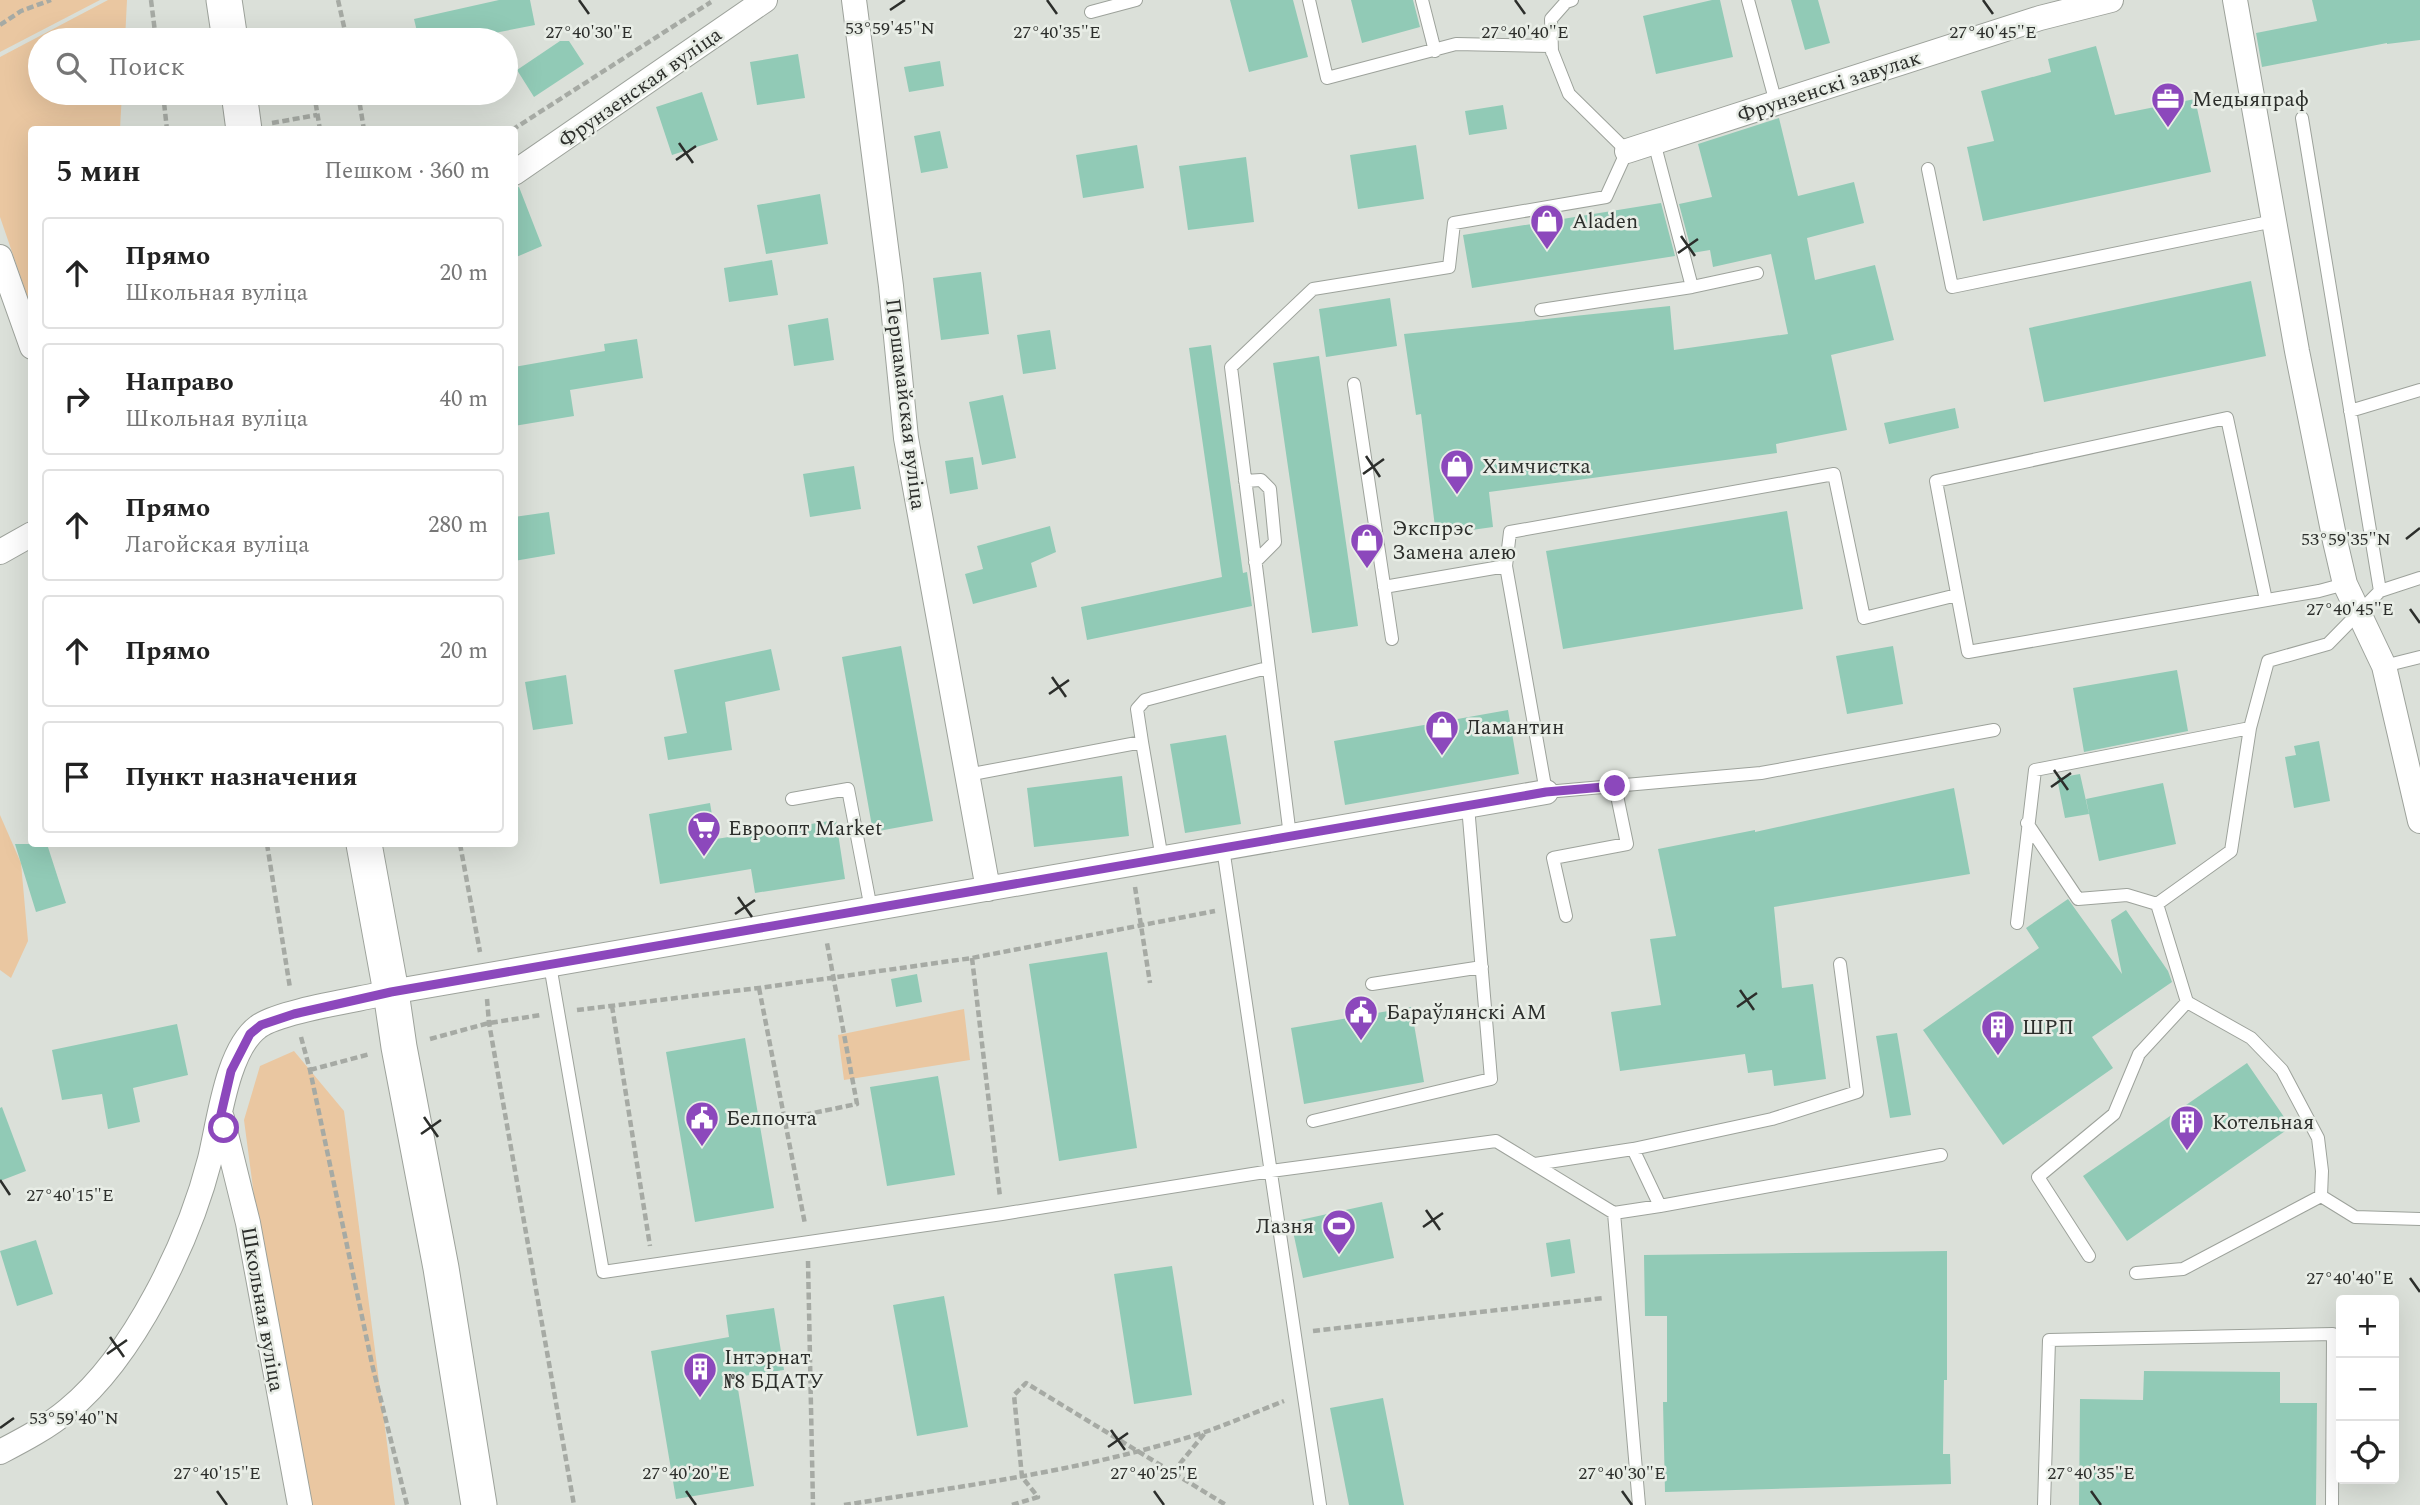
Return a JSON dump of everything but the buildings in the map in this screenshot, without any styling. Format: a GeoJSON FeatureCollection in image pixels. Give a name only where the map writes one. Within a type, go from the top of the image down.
{"type":"FeatureCollection","features":[{"type":"Feature","properties":{"kind":"main road"},"geometry":{"type":"LineString","coordinates":[[224,0],[228,28]]}},
{"type":"Feature","properties":{"kind":"main road"},"geometry":{"type":"LineString","coordinates":[[241,105],[244,126]]}},
{"type":"Feature","properties":{"kind":"main road"},"geometry":{"type":"LineString","coordinates":[[366,847],[398,1047],[441,1268],[479,1505]]}},
{"type":"Feature","properties":{"kind":"street","name":"Фрунзенская вуліца"},"geometry":{"type":"LineString","coordinates":[[518,170],[765,0]]}},
{"type":"Feature","properties":{"kind":"street","name":"Першамайская вуліца"},"geometry":{"type":"LineString","coordinates":[[854,0],[891,286],[906,438],[988,889]]}},
{"type":"Feature","properties":{"kind":"street","name":"Фрунзенскі завулак"},"geometry":{"type":"LineString","coordinates":[[1627,150],[2040,18],[2111,0]]}},
{"type":"Feature","properties":{"kind":"street"},"geometry":{"type":"LineString","coordinates":[[2235,0],[2297,351],[2346,584],[2384,666],[2408,745],[2420,821]]}},
{"type":"Feature","properties":{"kind":"street"},"geometry":{"type":"LineString","coordinates":[[0,257],[28,337]]}},
{"type":"Feature","properties":{"kind":"street"},"geometry":{"type":"LineString","coordinates":[[0,552],[28,536]]}},
{"type":"Feature","properties":{"kind":"street","name":"Школьная вуліца"},"geometry":{"type":"LineString","coordinates":[[0,1452],[68,1410],[106,1372],[141,1322],[188,1228],[209,1163],[231,1071],[250,1034],[261,1025],[294,1014],[391,992],[1546,792]]}},
{"type":"Feature","properties":{"kind":"street","name":"Школьная вуліца"},"geometry":{"type":"LineString","coordinates":[[221,1114],[248,1223],[300,1505]]}},
{"type":"Feature","properties":{"kind":"lane"},"geometry":{"type":"LineString","coordinates":[[1091,12],[1136,0]]}},
{"type":"Feature","properties":{"kind":"lane"},"geometry":{"type":"LineString","coordinates":[[1290,836],[1231,367],[1313,289],[1449,267],[1454,223],[1606,197],[1627,150],[1569,94],[1550,46],[1456,44],[1327,78],[1309,0]]}},
{"type":"Feature","properties":{"kind":"lane"},"geometry":{"type":"LineString","coordinates":[[1422,0],[1435,51]]}},
{"type":"Feature","properties":{"kind":"lane"},"geometry":{"type":"LineString","coordinates":[[1552,52],[1551,19],[1566,2],[1572,0]]}},
{"type":"Feature","properties":{"kind":"lane"},"geometry":{"type":"LineString","coordinates":[[1748,0],[1776,103]]}},
{"type":"Feature","properties":{"kind":"lane"},"geometry":{"type":"LineString","coordinates":[[2302,118],[2380,591]]}},
{"type":"Feature","properties":{"kind":"lane"},"geometry":{"type":"LineString","coordinates":[[1654,142],[1692,287]]}},
{"type":"Feature","properties":{"kind":"lane"},"geometry":{"type":"LineString","coordinates":[[1928,169],[1952,287],[2274,221]]}},
{"type":"Feature","properties":{"kind":"lane"},"geometry":{"type":"LineString","coordinates":[[1541,310],[1692,287],[1757,274]]}},
{"type":"Feature","properties":{"kind":"lane"},"geometry":{"type":"LineString","coordinates":[[1354,384],[1392,639]]}},
{"type":"Feature","properties":{"kind":"lane"},"geometry":{"type":"LineString","coordinates":[[2350,411],[2420,390]]}},
{"type":"Feature","properties":{"kind":"lane"},"geometry":{"type":"LineString","coordinates":[[2266,600],[2227,418],[1936,481],[1968,652],[2266,600],[2346,584]]}},
{"type":"Feature","properties":{"kind":"lane"},"geometry":{"type":"LineString","coordinates":[[1957,595],[1864,618],[1834,474],[1510,531],[1507,566],[1546,792],[1761,773],[1994,730]]}},
{"type":"Feature","properties":{"kind":"lane"},"geometry":{"type":"LineString","coordinates":[[1245,481],[1261,480],[1270,489],[1275,542],[1255,562]]}},
{"type":"Feature","properties":{"kind":"lane"},"geometry":{"type":"LineString","coordinates":[[1384,587],[1507,566]]}},
{"type":"Feature","properties":{"kind":"lane"},"geometry":{"type":"LineString","coordinates":[[2157,904],[2231,851],[2250,728],[2267,661],[2328,644],[2380,591],[2420,578]]}},
{"type":"Feature","properties":{"kind":"lane"},"geometry":{"type":"LineString","coordinates":[[2384,666],[2420,657]]}},
{"type":"Feature","properties":{"kind":"lane"},"geometry":{"type":"LineString","coordinates":[[1162,859],[1137,709],[1145,700],[1268,668]]}},
{"type":"Feature","properties":{"kind":"lane"},"geometry":{"type":"LineString","coordinates":[[2017,923],[2035,770],[2250,728]]}},
{"type":"Feature","properties":{"kind":"lane"},"geometry":{"type":"LineString","coordinates":[[967,775],[1142,742]]}},
{"type":"Feature","properties":{"kind":"lane"},"geometry":{"type":"LineString","coordinates":[[1566,916],[1553,858],[1627,844],[1615,786]]}},
{"type":"Feature","properties":{"kind":"lane"},"geometry":{"type":"LineString","coordinates":[[792,799],[848,789],[871,909]]}},
{"type":"Feature","properties":{"kind":"lane"},"geometry":{"type":"LineString","coordinates":[[1313,1121],[1492,1079],[1468,806]]}},
{"type":"Feature","properties":{"kind":"lane"},"geometry":{"type":"LineString","coordinates":[[2027,823],[2078,899],[2127,895],[2157,904]]}},
{"type":"Feature","properties":{"kind":"lane"},"geometry":{"type":"LineString","coordinates":[[1223,848],[1320,1505]]}},
{"type":"Feature","properties":{"kind":"lane"},"geometry":{"type":"LineString","coordinates":[[2157,904],[2187,1002],[2250,1038],[2282,1070],[2318,1138],[2322,1171],[2321,1196]]}},
{"type":"Feature","properties":{"kind":"lane"},"geometry":{"type":"LineString","coordinates":[[1535,1164],[1633,1149],[1772,1119],[1857,1092],[1840,964]]}},
{"type":"Feature","properties":{"kind":"lane"},"geometry":{"type":"LineString","coordinates":[[550,965],[603,1272],[1002,1214],[1271,1171],[1496,1140],[1614,1213],[1941,1155]]}},
{"type":"Feature","properties":{"kind":"lane"},"geometry":{"type":"LineString","coordinates":[[1372,985],[1482,967]]}},
{"type":"Feature","properties":{"kind":"lane"},"geometry":{"type":"LineString","coordinates":[[2089,1256],[2038,1177],[2115,1114],[2139,1054],[2187,1002]]}},
{"type":"Feature","properties":{"kind":"lane"},"geometry":{"type":"LineString","coordinates":[[1633,1149],[1660,1206]]}},
{"type":"Feature","properties":{"kind":"lane"},"geometry":{"type":"LineString","coordinates":[[2321,1196],[2355,1217],[2420,1219]]}},
{"type":"Feature","properties":{"kind":"lane"},"geometry":{"type":"LineString","coordinates":[[2136,1273],[2183,1269],[2321,1196]]}},
{"type":"Feature","properties":{"kind":"lane"},"geometry":{"type":"LineString","coordinates":[[1614,1213],[1639,1505]]}},
{"type":"Feature","properties":{"kind":"lane"},"geometry":{"type":"LineString","coordinates":[[2044,1505],[2049,1340],[2333,1334],[2332,1505]]}},
{"type":"Feature","properties":{"kind":"path"},"geometry":{"type":"LineString","coordinates":[[0,25],[51,0]]}},
{"type":"Feature","properties":{"kind":"path"},"geometry":{"type":"LineString","coordinates":[[151,0],[154,28]]}},
{"type":"Feature","properties":{"kind":"path"},"geometry":{"type":"LineString","coordinates":[[338,0],[344,28]]}},
{"type":"Feature","properties":{"kind":"path"},"geometry":{"type":"LineString","coordinates":[[518,126],[714,0]]}},
{"type":"Feature","properties":{"kind":"path"},"geometry":{"type":"LineString","coordinates":[[164,105],[167,126]]}},
{"type":"Feature","properties":{"kind":"path"},"geometry":{"type":"LineString","coordinates":[[316,105],[319,126]]}},
{"type":"Feature","properties":{"kind":"path"},"geometry":{"type":"LineString","coordinates":[[360,105],[363,126]]}},
{"type":"Feature","properties":{"kind":"path"},"geometry":{"type":"LineString","coordinates":[[260,126],[317,115]]}},
{"type":"Feature","properties":{"kind":"path"},"geometry":{"type":"LineString","coordinates":[[267,847],[294,1014],[310,1070],[372,1364],[407,1505]]}},
{"type":"Feature","properties":{"kind":"path"},"geometry":{"type":"LineString","coordinates":[[461,847],[485,976],[489,1023],[574,1505]]}},
{"type":"Feature","properties":{"kind":"path"},"geometry":{"type":"LineString","coordinates":[[1132,864],[1150,983]]}},
{"type":"Feature","properties":{"kind":"path"},"geometry":{"type":"LineString","coordinates":[[310,1070],[489,1023],[972,958],[1232,908]]}},
{"type":"Feature","properties":{"kind":"path"},"geometry":{"type":"LineString","coordinates":[[784,1119],[857,1104],[822,918]]}},
{"type":"Feature","properties":{"kind":"path"},"geometry":{"type":"LineString","coordinates":[[972,958],[1002,1214]]}},
{"type":"Feature","properties":{"kind":"path"},"geometry":{"type":"LineString","coordinates":[[612,1006],[653,1264]]}},
{"type":"Feature","properties":{"kind":"path"},"geometry":{"type":"LineString","coordinates":[[1295,1333],[1620,1296]]}},
{"type":"Feature","properties":{"kind":"path"},"geometry":{"type":"LineString","coordinates":[[1012,1505],[1038,1497],[1022,1477],[1014,1395],[1026,1383],[1226,1505]]}},
{"type":"Feature","properties":{"kind":"path"},"geometry":{"type":"LineString","coordinates":[[844,1505],[1022,1477],[1138,1450],[1205,1432],[1304,1393]]}},
{"type":"Feature","properties":{"kind":"path"},"geometry":{"type":"LineString","coordinates":[[1173,1472],[1205,1432]]}},
{"type":"Feature","properties":{"kind":"shaded area"},"geometry":{"type":"Polygon","coordinates":[[[0,0],[100,0],[46,28],[28,28],[28,37],[0,52],[0,0]]]}},
{"type":"Feature","properties":{"kind":"shaded area"},"geometry":{"type":"Polygon","coordinates":[[[108,0],[127,0],[126,28],[55,28],[108,0]]]}},
{"type":"Feature","properties":{"kind":"shaded area"},"geometry":{"type":"Polygon","coordinates":[[[28,42],[28,105],[121,105],[120,126],[28,126],[28,298],[0,217],[0,57],[28,42]]]}},
{"type":"Feature","properties":{"kind":"shaded area"},"geometry":{"type":"Polygon","coordinates":[[[0,815],[21,863],[28,941],[11,978],[0,970],[0,815]]]}},
{"type":"Feature","properties":{"kind":"shaded area"},"geometry":{"type":"Polygon","coordinates":[[[964,1009],[970,1060],[844,1080],[838,1035],[964,1009]]]}},
{"type":"Feature","properties":{"kind":"shaded area"},"geometry":{"type":"Polygon","coordinates":[[[294,1051],[344,1111],[395,1505],[295,1505],[244,1120],[260,1066],[294,1051]]]}},
{"type":"Feature","properties":{"kind":"place","name":"Медыяпраф"},"geometry":{"type":"Point","coordinates":[2168,129]}},
{"type":"Feature","properties":{"kind":"place","name":"Aladen"},"geometry":{"type":"Point","coordinates":[1547,251]}},
{"type":"Feature","properties":{"kind":"place","name":"Химчистка"},"geometry":{"type":"Point","coordinates":[1457,496]}},
{"type":"Feature","properties":{"kind":"place","name":"Экспрэс Замена алею"},"geometry":{"type":"Point","coordinates":[1367,570]}},
{"type":"Feature","properties":{"kind":"place","name":"Ламантин"},"geometry":{"type":"Point","coordinates":[1442,757]}},
{"type":"Feature","properties":{"kind":"place","name":"Евроопт Market"},"geometry":{"type":"Point","coordinates":[704,858]}},
{"type":"Feature","properties":{"kind":"place","name":"Бараўлянскі АМ"},"geometry":{"type":"Point","coordinates":[1361,1042]}},
{"type":"Feature","properties":{"kind":"place","name":"ШРП"},"geometry":{"type":"Point","coordinates":[1998,1057]}},
{"type":"Feature","properties":{"kind":"place","name":"Белпочта"},"geometry":{"type":"Point","coordinates":[702,1148]}},
{"type":"Feature","properties":{"kind":"place","name":"Котельная"},"geometry":{"type":"Point","coordinates":[2187,1152]}},
{"type":"Feature","properties":{"kind":"place","name":"Лазня"},"geometry":{"type":"Point","coordinates":[1339,1256]}},
{"type":"Feature","properties":{"kind":"place","name":"Інтэрнат №8 БДАТУ"},"geometry":{"type":"Point","coordinates":[700,1399]}},
{"type":"Feature","properties":{"kind":"route"},"geometry":{"type":"LineString","coordinates":[[224,1128],[221,1114],[231,1071],[250,1034],[274,1019],[294,1014],[391,992],[1546,792],[1615,786]]}}]}
